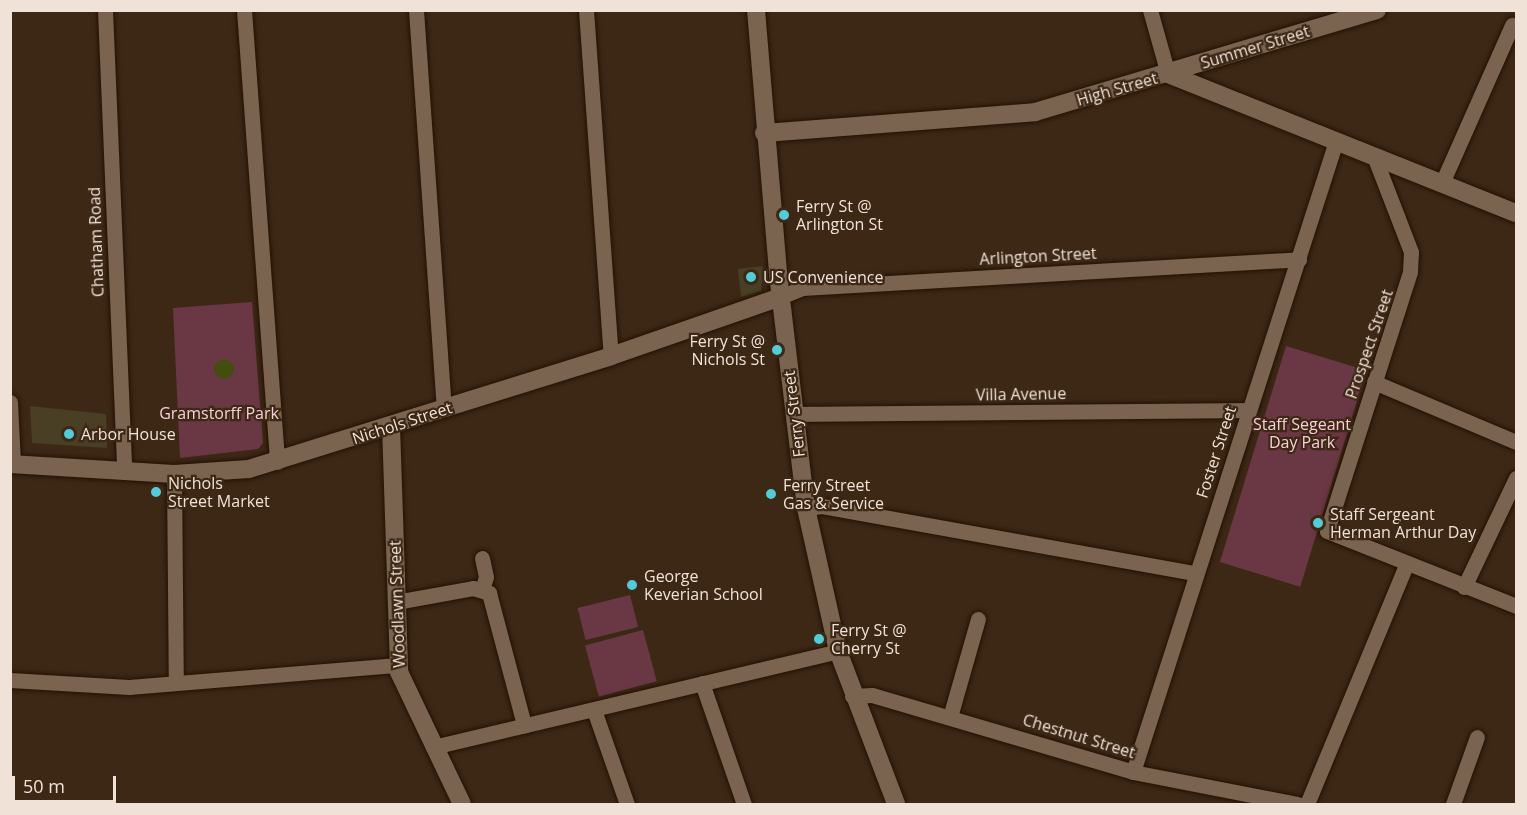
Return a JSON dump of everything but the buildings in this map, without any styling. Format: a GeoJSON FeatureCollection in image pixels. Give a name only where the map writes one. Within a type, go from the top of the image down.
{"type":"FeatureCollection","features":[{"type":"Feature","properties":{"kind":"street","name":"Chatham Road"},"geometry":{"type":"LineString","coordinates":[[105,10],[124,471]]}},
{"type":"Feature","properties":{"kind":"street"},"geometry":{"type":"LineString","coordinates":[[244,10],[277,462]]}},
{"type":"Feature","properties":{"kind":"street"},"geometry":{"type":"LineString","coordinates":[[416,10],[444,409]]}},
{"type":"Feature","properties":{"kind":"street"},"geometry":{"type":"LineString","coordinates":[[586,10],[611,356]]}},
{"type":"Feature","properties":{"kind":"street","name":"Ferry Street"},"geometry":{"type":"LineString","coordinates":[[756,10],[764,134],[780,297],[806,508],[838,651],[852,696],[896,804]]}},
{"type":"Feature","properties":{"kind":"street"},"geometry":{"type":"LineString","coordinates":[[1150,10],[1168,74]]}},
{"type":"Feature","properties":{"kind":"street","name":"Summer Street"},"geometry":{"type":"LineString","coordinates":[[1168,74],[1339,16],[1377,10]]}},
{"type":"Feature","properties":{"kind":"street"},"geometry":{"type":"LineString","coordinates":[[1442,183],[1512,21]]}},
{"type":"Feature","properties":{"kind":"street","name":"High Street"},"geometry":{"type":"LineString","coordinates":[[764,134],[1035,112],[1168,74],[1335,144],[1374,156],[1516,213]]}},
{"type":"Feature","properties":{"kind":"street","name":"Foster Street"},"geometry":{"type":"LineString","coordinates":[[1133,772],[1335,144]]}},
{"type":"Feature","properties":{"kind":"street","name":"Prospect Street"},"geometry":{"type":"LineString","coordinates":[[1374,156],[1411,252],[1405,299],[1374,382],[1327,531],[1406,565],[1516,606]]}},
{"type":"Feature","properties":{"kind":"street","name":"Arlington Street"},"geometry":{"type":"LineString","coordinates":[[780,297],[802,288],[1299,259]]}},
{"type":"Feature","properties":{"kind":"street","name":"Nichols Street"},"geometry":{"type":"LineString","coordinates":[[12,464],[174,474],[225,473],[277,462],[611,356],[780,297]]}},
{"type":"Feature","properties":{"kind":"street"},"geometry":{"type":"LineString","coordinates":[[1374,382],[1516,442]]}},
{"type":"Feature","properties":{"kind":"street"},"geometry":{"type":"LineString","coordinates":[[10,402],[12,464]]}},
{"type":"Feature","properties":{"kind":"street","name":"Villa Avenue"},"geometry":{"type":"LineString","coordinates":[[794,414],[1248,410]]}},
{"type":"Feature","properties":{"kind":"street","name":"Woodlawn Street"},"geometry":{"type":"LineString","coordinates":[[391,426],[398,665],[433,747],[462,804]]}},
{"type":"Feature","properties":{"kind":"street"},"geometry":{"type":"LineString","coordinates":[[174,474],[176,683]]}},
{"type":"Feature","properties":{"kind":"street"},"geometry":{"type":"LineString","coordinates":[[1464,587],[1516,478]]}},
{"type":"Feature","properties":{"kind":"street"},"geometry":{"type":"LineString","coordinates":[[806,508],[822,506],[1196,573]]}},
{"type":"Feature","properties":{"kind":"street"},"geometry":{"type":"LineString","coordinates":[[482,558],[486,577],[482,589]]}},
{"type":"Feature","properties":{"kind":"street"},"geometry":{"type":"LineString","coordinates":[[1307,804],[1406,565]]}},
{"type":"Feature","properties":{"kind":"street"},"geometry":{"type":"LineString","coordinates":[[396,602],[482,589]]}},
{"type":"Feature","properties":{"kind":"street"},"geometry":{"type":"LineString","coordinates":[[482,589],[494,602],[524,725]]}},
{"type":"Feature","properties":{"kind":"street"},"geometry":{"type":"LineString","coordinates":[[950,717],[978,619]]}},
{"type":"Feature","properties":{"kind":"street"},"geometry":{"type":"LineString","coordinates":[[433,747],[838,651]]}},
{"type":"Feature","properties":{"kind":"street"},"geometry":{"type":"LineString","coordinates":[[10,680],[122,687],[398,665]]}},
{"type":"Feature","properties":{"kind":"street"},"geometry":{"type":"LineString","coordinates":[[702,683],[744,804]]}},
{"type":"Feature","properties":{"kind":"street","name":"Chestnut Street"},"geometry":{"type":"LineString","coordinates":[[852,696],[872,695],[1133,772],[1297,804]]}},
{"type":"Feature","properties":{"kind":"street"},"geometry":{"type":"LineString","coordinates":[[594,710],[627,804]]}},
{"type":"Feature","properties":{"kind":"street"},"geometry":{"type":"LineString","coordinates":[[1453,804],[1477,737]]}},
{"type":"Feature","properties":{"kind":"green space","name":"Gramstorff Park"},"geometry":{"type":"Polygon","coordinates":[[[252,302],[263,443],[258,449],[180,458],[173,308],[252,302]]]}},
{"type":"Feature","properties":{"kind":"green space","name":"Staff Segeant Day Park"},"geometry":{"type":"Polygon","coordinates":[[[1286,346],[1366,371],[1300,587],[1220,562],[1286,346]]]}},
{"type":"Feature","properties":{"kind":"green space"},"geometry":{"type":"Polygon","coordinates":[[[630,595],[638,627],[586,640],[578,608],[630,595]]]}},
{"type":"Feature","properties":{"kind":"green space"},"geometry":{"type":"Polygon","coordinates":[[[643,630],[657,681],[599,697],[585,646],[643,630]]]}},
{"type":"Feature","properties":{"kind":"shaded area"},"geometry":{"type":"Polygon","coordinates":[[[220,359],[228,359],[234,365],[234,373],[228,379],[220,379],[214,373],[214,365],[220,359]]]}},
{"type":"Feature","properties":{"kind":"place","name":"Ferry St @ Arlington St"},"geometry":{"type":"Point","coordinates":[784,215]}},
{"type":"Feature","properties":{"kind":"place","name":"US Convenience"},"geometry":{"type":"Point","coordinates":[751,277]}},
{"type":"Feature","properties":{"kind":"place","name":"Ferry St @ Nichols St"},"geometry":{"type":"Point","coordinates":[777,350]}},
{"type":"Feature","properties":{"kind":"place","name":"Arbor House"},"geometry":{"type":"Point","coordinates":[69,434]}},
{"type":"Feature","properties":{"kind":"place","name":"Nichols Street Market"},"geometry":{"type":"Point","coordinates":[156,492]}},
{"type":"Feature","properties":{"kind":"place","name":"Ferry Street Gas & Service"},"geometry":{"type":"Point","coordinates":[771,494]}},
{"type":"Feature","properties":{"kind":"place","name":"Staff Sergeant Herman Arthur Day"},"geometry":{"type":"Point","coordinates":[1318,523]}},
{"type":"Feature","properties":{"kind":"place","name":"George Keverian School"},"geometry":{"type":"Point","coordinates":[632,585]}},
{"type":"Feature","properties":{"kind":"place","name":"Ferry St @ Cherry St"},"geometry":{"type":"Point","coordinates":[819,639]}}]}
